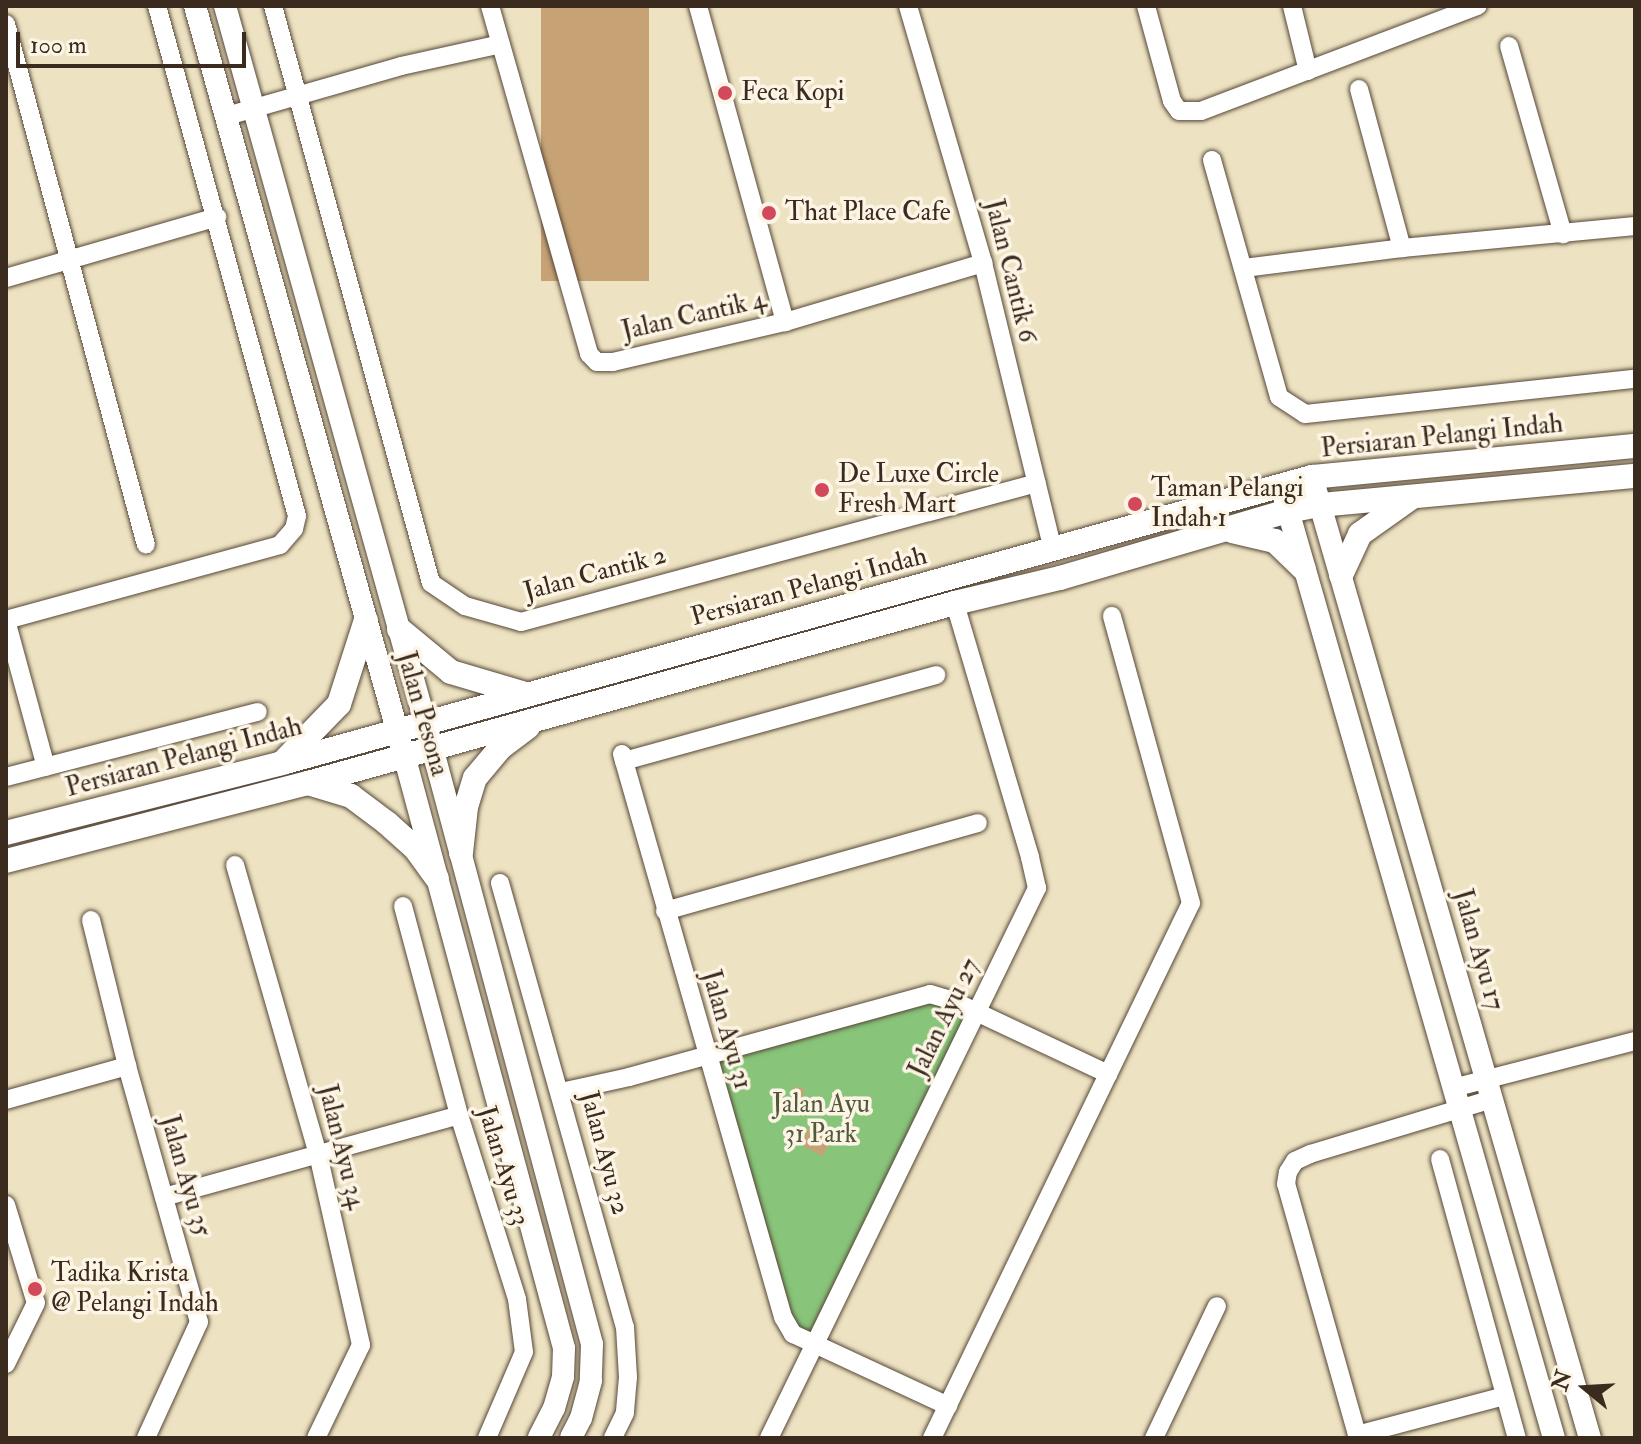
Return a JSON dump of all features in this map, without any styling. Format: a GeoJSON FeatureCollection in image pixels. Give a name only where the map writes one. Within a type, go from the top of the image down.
{"type":"FeatureCollection","features":[{"type":"Feature","properties":{"kind":"main road","name":"Persiaran Pelangi Indah"},"geometry":{"type":"LineString","coordinates":[[6,833],[282,763],[522,693],[1053,551],[1312,477],[1635,446]]}},
{"type":"Feature","properties":{"kind":"main road","name":"Persiaran Pelangi Indah"},"geometry":{"type":"LineString","coordinates":[[6,861],[308,783],[1288,511],[1320,505],[1635,476]]}},
{"type":"Feature","properties":{"kind":"main road"},"geometry":{"type":"LineString","coordinates":[[1341,575],[1360,534],[1412,497]]}},
{"type":"Feature","properties":{"kind":"main road"},"geometry":{"type":"LineString","coordinates":[[1227,530],[1275,541],[1304,569]]}},
{"type":"Feature","properties":{"kind":"main road"},"geometry":{"type":"LineString","coordinates":[[1053,551],[1056,563],[1077,572]]}},
{"type":"Feature","properties":{"kind":"main road"},"geometry":{"type":"LineString","coordinates":[[282,763],[339,704],[354,667],[366,620]]}},
{"type":"Feature","properties":{"kind":"main road"},"geometry":{"type":"LineString","coordinates":[[399,629],[451,672],[522,693]]}},
{"type":"Feature","properties":{"kind":"main road"},"geometry":{"type":"LineString","coordinates":[[461,853],[466,807],[475,778],[500,748],[536,720]]}},
{"type":"Feature","properties":{"kind":"main road"},"geometry":{"type":"LineString","coordinates":[[308,783],[351,796],[415,848],[437,878]]}},
{"type":"Feature","properties":{"kind":"street"},"geometry":{"type":"LineString","coordinates":[[46,767],[6,620],[280,545],[294,529],[297,516],[157,6]]}},
{"type":"Feature","properties":{"kind":"street","name":"Jalan Pesona"},"geometry":{"type":"LineString","coordinates":[[195,6],[404,755],[564,1348],[563,1377],[554,1408],[539,1438]]}},
{"type":"Feature","properties":{"kind":"street","name":"Jalan Pesona"},"geometry":{"type":"LineString","coordinates":[[225,6],[432,747],[592,1344],[591,1381],[571,1438]]}},
{"type":"Feature","properties":{"kind":"street","name":"Jalan Cantik 2"},"geometry":{"type":"LineString","coordinates":[[273,6],[431,583],[465,606],[521,622],[1037,483]]}},
{"type":"Feature","properties":{"kind":"street"},"geometry":{"type":"LineString","coordinates":[[227,116],[298,93],[501,44],[490,6]]}},
{"type":"Feature","properties":{"kind":"street"},"geometry":{"type":"LineString","coordinates":[[698,6],[785,322]]}},
{"type":"Feature","properties":{"kind":"street","name":"Jalan Cantik 6"},"geometry":{"type":"LineString","coordinates":[[908,6],[983,263],[1053,551]]}},
{"type":"Feature","properties":{"kind":"street"},"geometry":{"type":"LineString","coordinates":[[1146,6],[1172,101],[1179,111],[1201,111],[1308,71],[1440,13],[1478,6]]}},
{"type":"Feature","properties":{"kind":"street"},"geometry":{"type":"LineString","coordinates":[[1292,6],[1308,71]]}},
{"type":"Feature","properties":{"kind":"street"},"geometry":{"type":"LineString","coordinates":[[6,24],[146,545]]}},
{"type":"Feature","properties":{"kind":"street","name":"Jalan Cantik 4"},"geometry":{"type":"LineString","coordinates":[[501,44],[589,354],[597,362],[613,362],[785,322],[983,263]]}},
{"type":"Feature","properties":{"kind":"street"},"geometry":{"type":"LineString","coordinates":[[1509,46],[1563,234]]}},
{"type":"Feature","properties":{"kind":"street"},"geometry":{"type":"LineString","coordinates":[[1359,89],[1402,248]]}},
{"type":"Feature","properties":{"kind":"street"},"geometry":{"type":"LineString","coordinates":[[1212,160],[1279,397],[1305,414],[1635,379]]}},
{"type":"Feature","properties":{"kind":"street"},"geometry":{"type":"LineString","coordinates":[[6,278],[217,217]]}},
{"type":"Feature","properties":{"kind":"street"},"geometry":{"type":"LineString","coordinates":[[1244,268],[1402,248],[1635,226]]}},
{"type":"Feature","properties":{"kind":"street","name":"Jalan Ayu 17"},"geometry":{"type":"LineString","coordinates":[[1312,477],[1590,1438]]}},
{"type":"Feature","properties":{"kind":"street"},"geometry":{"type":"LineString","coordinates":[[1280,485],[1554,1438]]}},
{"type":"Feature","properties":{"kind":"street","name":"Jalan Ayu 27"},"geometry":{"type":"LineString","coordinates":[[769,1438],[1037,888],[955,603]]}},
{"type":"Feature","properties":{"kind":"street"},"geometry":{"type":"LineString","coordinates":[[932,1438],[1191,903],[1112,616]]}},
{"type":"Feature","properties":{"kind":"street","name":"Jalan Ayu 31"},"geometry":{"type":"LineString","coordinates":[[936,675],[623,758],[705,1055],[783,1317],[793,1334],[948,1406]]}},
{"type":"Feature","properties":{"kind":"street"},"geometry":{"type":"LineString","coordinates":[[6,777],[258,712]]}},
{"type":"Feature","properties":{"kind":"street"},"geometry":{"type":"LineString","coordinates":[[665,911],[978,823]]}},
{"type":"Feature","properties":{"kind":"street","name":"Jalan Ayu 34"},"geometry":{"type":"LineString","coordinates":[[235,865],[318,1154],[361,1345],[316,1438]]}},
{"type":"Feature","properties":{"kind":"street","name":"Jalan Ayu 32"},"geometry":{"type":"LineString","coordinates":[[500,883],[625,1327],[628,1377],[625,1413],[613,1438]]}},
{"type":"Feature","properties":{"kind":"street","name":"Jalan Ayu 33"},"geometry":{"type":"LineString","coordinates":[[403,906],[459,1115],[517,1299],[524,1352],[487,1438]]}},
{"type":"Feature","properties":{"kind":"street","name":"Jalan Ayu 35"},"geometry":{"type":"LineString","coordinates":[[91,920],[127,1066],[199,1322],[146,1438]]}},
{"type":"Feature","properties":{"kind":"street"},"geometry":{"type":"LineString","coordinates":[[561,1092],[930,994],[951,1000],[1108,1074]]}},
{"type":"Feature","properties":{"kind":"street"},"geometry":{"type":"LineString","coordinates":[[1505,1396],[1357,1437],[1286,1184],[1288,1172],[1295,1161],[1310,1154],[1460,1110],[1489,1089],[1635,1041]]}},
{"type":"Feature","properties":{"kind":"street"},"geometry":{"type":"LineString","coordinates":[[6,1100],[127,1066]]}},
{"type":"Feature","properties":{"kind":"street"},"geometry":{"type":"LineString","coordinates":[[1453,1088],[1489,1089]]}},
{"type":"Feature","properties":{"kind":"street"},"geometry":{"type":"LineString","coordinates":[[164,1197],[459,1115]]}},
{"type":"Feature","properties":{"kind":"street"},"geometry":{"type":"LineString","coordinates":[[1440,1159],[1517,1438]]}},
{"type":"Feature","properties":{"kind":"street"},"geometry":{"type":"LineString","coordinates":[[6,1205],[36,1303],[6,1364]]}},
{"type":"Feature","properties":{"kind":"street"},"geometry":{"type":"LineString","coordinates":[[1154,1438],[1217,1306]]}},
{"type":"Feature","properties":{"kind":"green space","name":"Jalan Ayu 31 Park"},"geometry":{"type":"Polygon","coordinates":[[[927,1001],[947,1005],[969,1016],[809,1336],[798,1331],[789,1314],[713,1059],[927,1001]]]}},
{"type":"Feature","properties":{"kind":"building"},"geometry":{"type":"Polygon","coordinates":[[[541,6],[649,6],[649,281],[541,281],[541,6]]]}},
{"type":"Feature","properties":{"kind":"building"},"geometry":{"type":"Polygon","coordinates":[[[795,1086],[805,1090],[801,1100],[791,1096],[795,1086]]]}},
{"type":"Feature","properties":{"kind":"building"},"geometry":{"type":"Polygon","coordinates":[[[810,1126],[832,1137],[823,1156],[800,1145],[810,1126]]]}},
{"type":"Feature","properties":{"kind":"place","name":"Feca Kopi"},"geometry":{"type":"Point","coordinates":[725,93]}},
{"type":"Feature","properties":{"kind":"place","name":"That Place Cafe"},"geometry":{"type":"Point","coordinates":[769,213]}},
{"type":"Feature","properties":{"kind":"place","name":"De Luxe Circle Fresh Mart"},"geometry":{"type":"Point","coordinates":[822,490]}},
{"type":"Feature","properties":{"kind":"place","name":"Taman Pelangi Indah 1"},"geometry":{"type":"Point","coordinates":[1135,504]}},
{"type":"Feature","properties":{"kind":"place","name":"Tadika Krista @ Pelangi Indah"},"geometry":{"type":"Point","coordinates":[35,1289]}}]}
